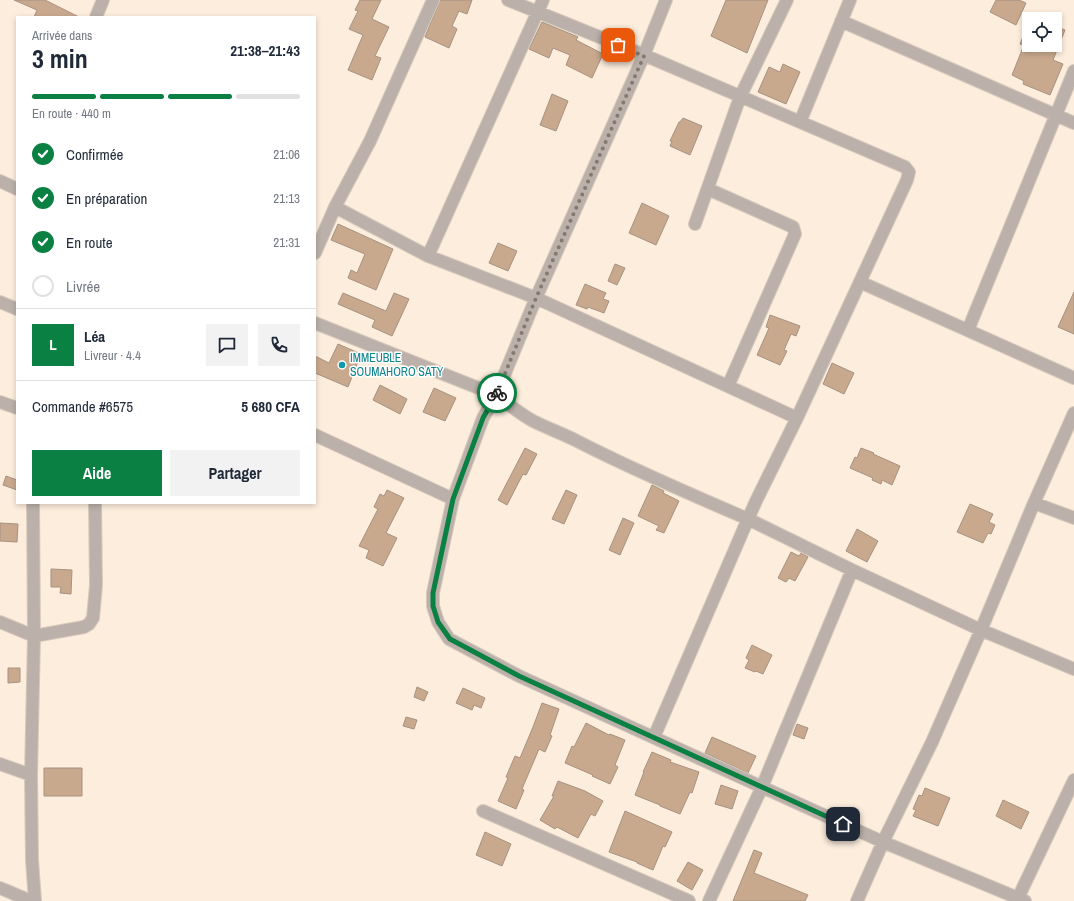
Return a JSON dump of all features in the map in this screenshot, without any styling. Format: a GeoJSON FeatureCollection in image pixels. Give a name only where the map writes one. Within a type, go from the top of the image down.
{"type":"FeatureCollection","features":[{"type":"Feature","properties":{"kind":"street"},"geometry":{"type":"LineString","coordinates":[[96,16],[103,0]]}},
{"type":"Feature","properties":{"kind":"street"},"geometry":{"type":"LineString","coordinates":[[316,251],[335,207],[370,141],[433,0]]}},
{"type":"Feature","properties":{"kind":"street"},"geometry":{"type":"LineString","coordinates":[[508,0],[905,167],[908,172],[907,180],[798,418],[756,501],[654,737]]}},
{"type":"Feature","properties":{"kind":"street"},"geometry":{"type":"LineString","coordinates":[[428,256],[543,0]]}},
{"type":"Feature","properties":{"kind":"street"},"geometry":{"type":"LineString","coordinates":[[666,0],[644,56],[536,298],[496,395],[483,418],[453,499],[433,593],[433,606],[438,622],[450,639],[519,676],[883,842],[1022,900],[1072,788]]}},
{"type":"Feature","properties":{"kind":"street"},"geometry":{"type":"LineString","coordinates":[[695,224],[740,97],[787,0]]}},
{"type":"Feature","properties":{"kind":"street"},"geometry":{"type":"LineString","coordinates":[[800,122],[850,0]]}},
{"type":"Feature","properties":{"kind":"street"},"geometry":{"type":"LineString","coordinates":[[841,21],[1074,123]]}},
{"type":"Feature","properties":{"kind":"street"},"geometry":{"type":"LineString","coordinates":[[968,330],[1074,71]]}},
{"type":"Feature","properties":{"kind":"street"},"geometry":{"type":"LineString","coordinates":[[0,181],[16,189]]}},
{"type":"Feature","properties":{"kind":"street"},"geometry":{"type":"LineString","coordinates":[[708,189],[793,227],[795,234],[728,386]]}},
{"type":"Feature","properties":{"kind":"street"},"geometry":{"type":"LineString","coordinates":[[335,207],[428,256],[536,298],[798,418]]}},
{"type":"Feature","properties":{"kind":"street"},"geometry":{"type":"LineString","coordinates":[[860,282],[1074,378]]}},
{"type":"Feature","properties":{"kind":"street"},"geometry":{"type":"LineString","coordinates":[[0,302],[16,309]]}},
{"type":"Feature","properties":{"kind":"street"},"geometry":{"type":"LineString","coordinates":[[316,323],[496,395],[519,413],[534,422],[560,433],[614,460],[748,520],[981,630],[1074,669]]}},
{"type":"Feature","properties":{"kind":"street"},"geometry":{"type":"LineString","coordinates":[[0,402],[16,408]]}},
{"type":"Feature","properties":{"kind":"street"},"geometry":{"type":"LineString","coordinates":[[857,901],[883,842],[932,742],[1074,413]]}},
{"type":"Feature","properties":{"kind":"street"},"geometry":{"type":"LineString","coordinates":[[316,435],[453,499]]}},
{"type":"Feature","properties":{"kind":"street"},"geometry":{"type":"LineString","coordinates":[[1034,503],[1074,518]]}},
{"type":"Feature","properties":{"kind":"street"},"geometry":{"type":"LineString","coordinates":[[33,504],[34,636],[31,775],[32,860],[35,901]]}},
{"type":"Feature","properties":{"kind":"street"},"geometry":{"type":"LineString","coordinates":[[0,622],[34,636],[84,627],[89,624],[93,618],[96,585],[95,504]]}},
{"type":"Feature","properties":{"kind":"street"},"geometry":{"type":"LineString","coordinates":[[709,901],[762,787],[852,570]]}},
{"type":"Feature","properties":{"kind":"street"},"geometry":{"type":"LineString","coordinates":[[0,764],[31,775]]}},
{"type":"Feature","properties":{"kind":"street"},"geometry":{"type":"LineString","coordinates":[[483,811],[689,901]]}},
{"type":"Feature","properties":{"kind":"street"},"geometry":{"type":"LineString","coordinates":[[0,888],[31,901]]}},
{"type":"Feature","properties":{"kind":"building"},"geometry":{"type":"Polygon","coordinates":[[[14,0],[45,0],[77,16],[34,16],[37,10],[14,0]]]}},
{"type":"Feature","properties":{"kind":"building"},"geometry":{"type":"Polygon","coordinates":[[[360,0],[381,0],[372,19],[389,27],[375,56],[381,58],[372,80],[348,70],[363,35],[349,29],[358,11],[355,10],[360,0]]]}},
{"type":"Feature","properties":{"kind":"building"},"geometry":{"type":"Polygon","coordinates":[[[440,0],[472,0],[467,14],[459,11],[452,26],[457,29],[449,48],[425,37],[440,0]]]}},
{"type":"Feature","properties":{"kind":"building"},"geometry":{"type":"Polygon","coordinates":[[[726,0],[768,0],[747,53],[711,36],[726,0]]]}},
{"type":"Feature","properties":{"kind":"building"},"geometry":{"type":"Polygon","coordinates":[[[996,0],[1019,0],[1026,3],[1016,25],[990,12],[996,0]]]}},
{"type":"Feature","properties":{"kind":"building"},"geometry":{"type":"Polygon","coordinates":[[[542,22],[578,37],[576,40],[603,54],[592,78],[566,65],[570,55],[553,48],[549,58],[529,49],[542,22]]]}},
{"type":"Feature","properties":{"kind":"building"},"geometry":{"type":"Polygon","coordinates":[[[1062,29],[1065,30],[1062,38],[1062,29]]]}},
{"type":"Feature","properties":{"kind":"building"},"geometry":{"type":"Polygon","coordinates":[[[1022,50],[1022,52],[1056,52],[1053,60],[1063,64],[1050,95],[1023,84],[1024,81],[1012,75],[1022,50]]]}},
{"type":"Feature","properties":{"kind":"building"},"geometry":{"type":"Polygon","coordinates":[[[783,64],[800,72],[786,104],[758,92],[769,67],[780,72],[783,64]]]}},
{"type":"Feature","properties":{"kind":"building"},"geometry":{"type":"Polygon","coordinates":[[[552,94],[568,101],[556,131],[540,125],[552,94]]]}},
{"type":"Feature","properties":{"kind":"building"},"geometry":{"type":"Polygon","coordinates":[[[683,118],[702,126],[690,155],[670,146],[672,141],[670,141],[679,122],[683,118]]]}},
{"type":"Feature","properties":{"kind":"building"},"geometry":{"type":"Polygon","coordinates":[[[642,203],[669,216],[656,245],[629,233],[642,203]]]}},
{"type":"Feature","properties":{"kind":"building"},"geometry":{"type":"Polygon","coordinates":[[[338,224],[393,249],[376,290],[348,278],[351,270],[357,273],[365,254],[331,240],[338,224]]]}},
{"type":"Feature","properties":{"kind":"building"},"geometry":{"type":"Polygon","coordinates":[[[498,243],[517,251],[508,271],[489,263],[498,243]]]}},
{"type":"Feature","properties":{"kind":"building"},"geometry":{"type":"Polygon","coordinates":[[[615,264],[625,268],[617,285],[608,281],[615,264]]]}},
{"type":"Feature","properties":{"kind":"building"},"geometry":{"type":"Polygon","coordinates":[[[585,284],[606,293],[603,299],[609,301],[604,313],[588,307],[587,309],[576,305],[585,284]]]}},
{"type":"Feature","properties":{"kind":"building"},"geometry":{"type":"Polygon","coordinates":[[[1074,292],[1074,334],[1058,327],[1074,292]]]}},
{"type":"Feature","properties":{"kind":"building"},"geometry":{"type":"Polygon","coordinates":[[[343,293],[386,311],[394,293],[409,299],[392,336],[372,327],[375,320],[338,304],[343,293]]]}},
{"type":"Feature","properties":{"kind":"building"},"geometry":{"type":"Polygon","coordinates":[[[770,315],[800,326],[796,336],[791,334],[784,350],[787,351],[780,365],[757,355],[769,328],[766,327],[770,315]]]}},
{"type":"Feature","properties":{"kind":"building","name":"IMMEUBLE SOUMAHORO SATY"},"geometry":{"type":"Polygon","coordinates":[[[338,344],[361,354],[348,387],[316,373],[316,356],[329,363],[338,344]]]}},
{"type":"Feature","properties":{"kind":"building"},"geometry":{"type":"Polygon","coordinates":[[[832,363],[854,373],[844,394],[823,384],[832,363]]]}},
{"type":"Feature","properties":{"kind":"building"},"geometry":{"type":"Polygon","coordinates":[[[380,385],[407,399],[400,414],[373,400],[380,385]]]}},
{"type":"Feature","properties":{"kind":"building"},"geometry":{"type":"Polygon","coordinates":[[[434,388],[456,398],[445,421],[423,412],[434,388]]]}},
{"type":"Feature","properties":{"kind":"building"},"geometry":{"type":"Polygon","coordinates":[[[525,448],[537,454],[526,475],[523,474],[507,505],[498,500],[525,448]]]}},
{"type":"Feature","properties":{"kind":"building"},"geometry":{"type":"Polygon","coordinates":[[[861,448],[900,466],[892,485],[882,480],[881,484],[872,480],[873,478],[850,468],[855,457],[857,458],[861,448]]]}},
{"type":"Feature","properties":{"kind":"building"},"geometry":{"type":"Polygon","coordinates":[[[6,476],[16,480],[16,490],[3,485],[6,476]]]}},
{"type":"Feature","properties":{"kind":"building"},"geometry":{"type":"Polygon","coordinates":[[[652,485],[664,491],[663,493],[679,501],[664,533],[656,530],[659,526],[638,516],[652,485]]]}},
{"type":"Feature","properties":{"kind":"building"},"geometry":{"type":"Polygon","coordinates":[[[387,490],[404,498],[386,533],[397,538],[383,566],[366,558],[369,550],[359,546],[378,509],[374,507],[380,494],[384,496],[387,490]]]}},
{"type":"Feature","properties":{"kind":"building"},"geometry":{"type":"Polygon","coordinates":[[[566,490],[577,495],[564,524],[552,519],[566,490]]]}},
{"type":"Feature","properties":{"kind":"building"},"geometry":{"type":"Polygon","coordinates":[[[970,504],[993,514],[989,522],[995,525],[991,534],[988,533],[983,543],[957,532],[970,504]]]}},
{"type":"Feature","properties":{"kind":"building"},"geometry":{"type":"Polygon","coordinates":[[[623,518],[634,523],[620,555],[609,550],[623,518]]]}},
{"type":"Feature","properties":{"kind":"building"},"geometry":{"type":"Polygon","coordinates":[[[0,523],[18,524],[17,542],[0,541],[0,523]]]}},
{"type":"Feature","properties":{"kind":"building"},"geometry":{"type":"Polygon","coordinates":[[[857,529],[878,541],[867,562],[846,551],[857,529]]]}},
{"type":"Feature","properties":{"kind":"building"},"geometry":{"type":"Polygon","coordinates":[[[791,552],[799,556],[801,553],[808,557],[795,581],[789,578],[786,582],[778,578],[791,552]]]}},
{"type":"Feature","properties":{"kind":"building"},"geometry":{"type":"Polygon","coordinates":[[[51,569],[72,570],[71,594],[60,593],[61,587],[51,587],[51,569]]]}},
{"type":"Feature","properties":{"kind":"building"},"geometry":{"type":"Polygon","coordinates":[[[752,645],[772,655],[763,674],[745,668],[749,660],[746,658],[752,645]]]}},
{"type":"Feature","properties":{"kind":"building"},"geometry":{"type":"Polygon","coordinates":[[[8,668],[20,668],[20,682],[8,683],[8,668]]]}},
{"type":"Feature","properties":{"kind":"building"},"geometry":{"type":"Polygon","coordinates":[[[417,687],[428,692],[424,701],[414,697],[417,687]]]}},
{"type":"Feature","properties":{"kind":"building"},"geometry":{"type":"Polygon","coordinates":[[[463,688],[485,698],[481,708],[474,705],[472,710],[456,703],[463,688]]]}},
{"type":"Feature","properties":{"kind":"building"},"geometry":{"type":"Polygon","coordinates":[[[542,703],[559,709],[550,735],[552,736],[545,752],[539,749],[522,789],[524,790],[516,809],[498,801],[508,778],[506,777],[515,756],[520,758],[542,703]]]}},
{"type":"Feature","properties":{"kind":"building"},"geometry":{"type":"Polygon","coordinates":[[[406,717],[417,720],[414,729],[403,726],[406,717]]]}},
{"type":"Feature","properties":{"kind":"building"},"geometry":{"type":"Polygon","coordinates":[[[586,723],[609,735],[610,734],[625,740],[615,765],[618,767],[610,784],[565,763],[572,746],[574,747],[586,723]]]}},
{"type":"Feature","properties":{"kind":"building"},"geometry":{"type":"Polygon","coordinates":[[[797,724],[808,728],[804,739],[793,735],[797,724]]]}},
{"type":"Feature","properties":{"kind":"building"},"geometry":{"type":"Polygon","coordinates":[[[712,737],[756,756],[748,773],[705,753],[712,737]]]}},
{"type":"Feature","properties":{"kind":"building"},"geometry":{"type":"Polygon","coordinates":[[[652,752],[671,760],[670,762],[699,772],[692,793],[690,792],[680,814],[635,795],[652,752]]]}},
{"type":"Feature","properties":{"kind":"building"},"geometry":{"type":"Polygon","coordinates":[[[44,768],[82,768],[82,796],[44,796],[44,768]]]}},
{"type":"Feature","properties":{"kind":"building"},"geometry":{"type":"Polygon","coordinates":[[[558,781],[585,791],[603,801],[595,816],[591,814],[578,838],[557,827],[555,829],[540,820],[554,796],[552,796],[558,781]]]}},
{"type":"Feature","properties":{"kind":"building"},"geometry":{"type":"Polygon","coordinates":[[[721,785],[738,791],[732,809],[715,804],[721,785]]]}},
{"type":"Feature","properties":{"kind":"building"},"geometry":{"type":"Polygon","coordinates":[[[925,788],[950,798],[938,826],[913,816],[916,810],[913,809],[919,795],[922,796],[925,788]]]}},
{"type":"Feature","properties":{"kind":"building"},"geometry":{"type":"Polygon","coordinates":[[[1003,800],[1029,812],[1021,829],[996,816],[1003,800]]]}},
{"type":"Feature","properties":{"kind":"building"},"geometry":{"type":"Polygon","coordinates":[[[625,811],[672,832],[665,847],[663,846],[653,870],[637,862],[609,852],[625,811]]]}},
{"type":"Feature","properties":{"kind":"building"},"geometry":{"type":"Polygon","coordinates":[[[485,832],[511,844],[502,866],[476,855],[485,832]]]}},
{"type":"Feature","properties":{"kind":"building"},"geometry":{"type":"Polygon","coordinates":[[[754,850],[762,853],[754,873],[808,895],[805,901],[733,901],[754,850]]]}},
{"type":"Feature","properties":{"kind":"building"},"geometry":{"type":"Polygon","coordinates":[[[688,862],[703,870],[692,890],[677,881],[688,862]]]}},
{"type":"Feature","properties":{"kind":"way so far"},"geometry":{"type":"LineString","coordinates":[[497,393],[536,298],[644,56],[618,45]]}},
{"type":"Feature","properties":{"kind":"place","name":"IMMEUBLE SOUMAHORO SATY"},"geometry":{"type":"Point","coordinates":[342,365]}},
{"type":"Feature","properties":{"kind":"route"},"geometry":{"type":"LineString","coordinates":[[497,393],[483,418],[453,499],[433,593],[433,606],[438,622],[450,639],[519,676],[843,824]]}}]}
